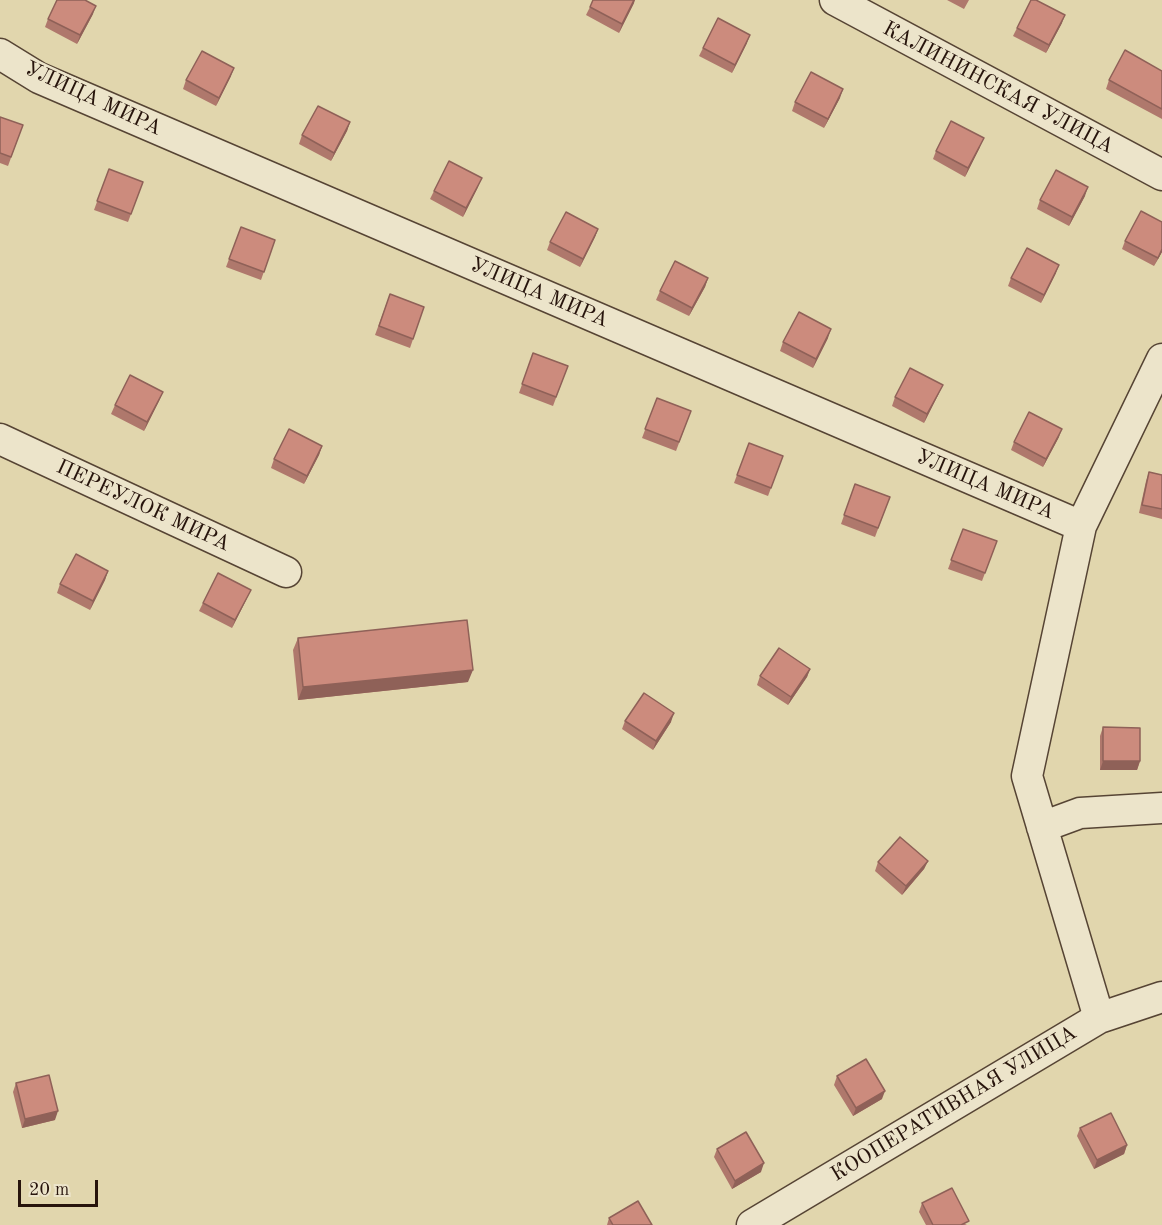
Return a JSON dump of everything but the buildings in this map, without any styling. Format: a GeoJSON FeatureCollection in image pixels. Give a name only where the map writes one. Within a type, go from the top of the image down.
{"type":"FeatureCollection","features":[{"type":"Feature","properties":{"kind":"street","name":"КАЛИНИНСКАЯ УЛИЦА"},"geometry":{"type":"LineString","coordinates":[[835,0],[1162,175]]}},
{"type":"Feature","properties":{"kind":"street","name":"УЛИЦА МИРА"},"geometry":{"type":"LineString","coordinates":[[0,54],[50,83],[1081,526]]}},
{"type":"Feature","properties":{"kind":"street"},"geometry":{"type":"LineString","coordinates":[[1099,1018],[1027,776],[1081,526],[1162,359]]}},
{"type":"Feature","properties":{"kind":"street","name":"ПЕРЕУЛОК МИРА"},"geometry":{"type":"LineString","coordinates":[[0,439],[286,572]]}},
{"type":"Feature","properties":{"kind":"street"},"geometry":{"type":"LineString","coordinates":[[1042,827],[1080,813],[1162,808]]}},
{"type":"Feature","properties":{"kind":"street","name":"КООПЕРАТИВНАЯ УЛИЦА"},"geometry":{"type":"LineString","coordinates":[[752,1225],[1099,1018],[1162,997]]}}]}
